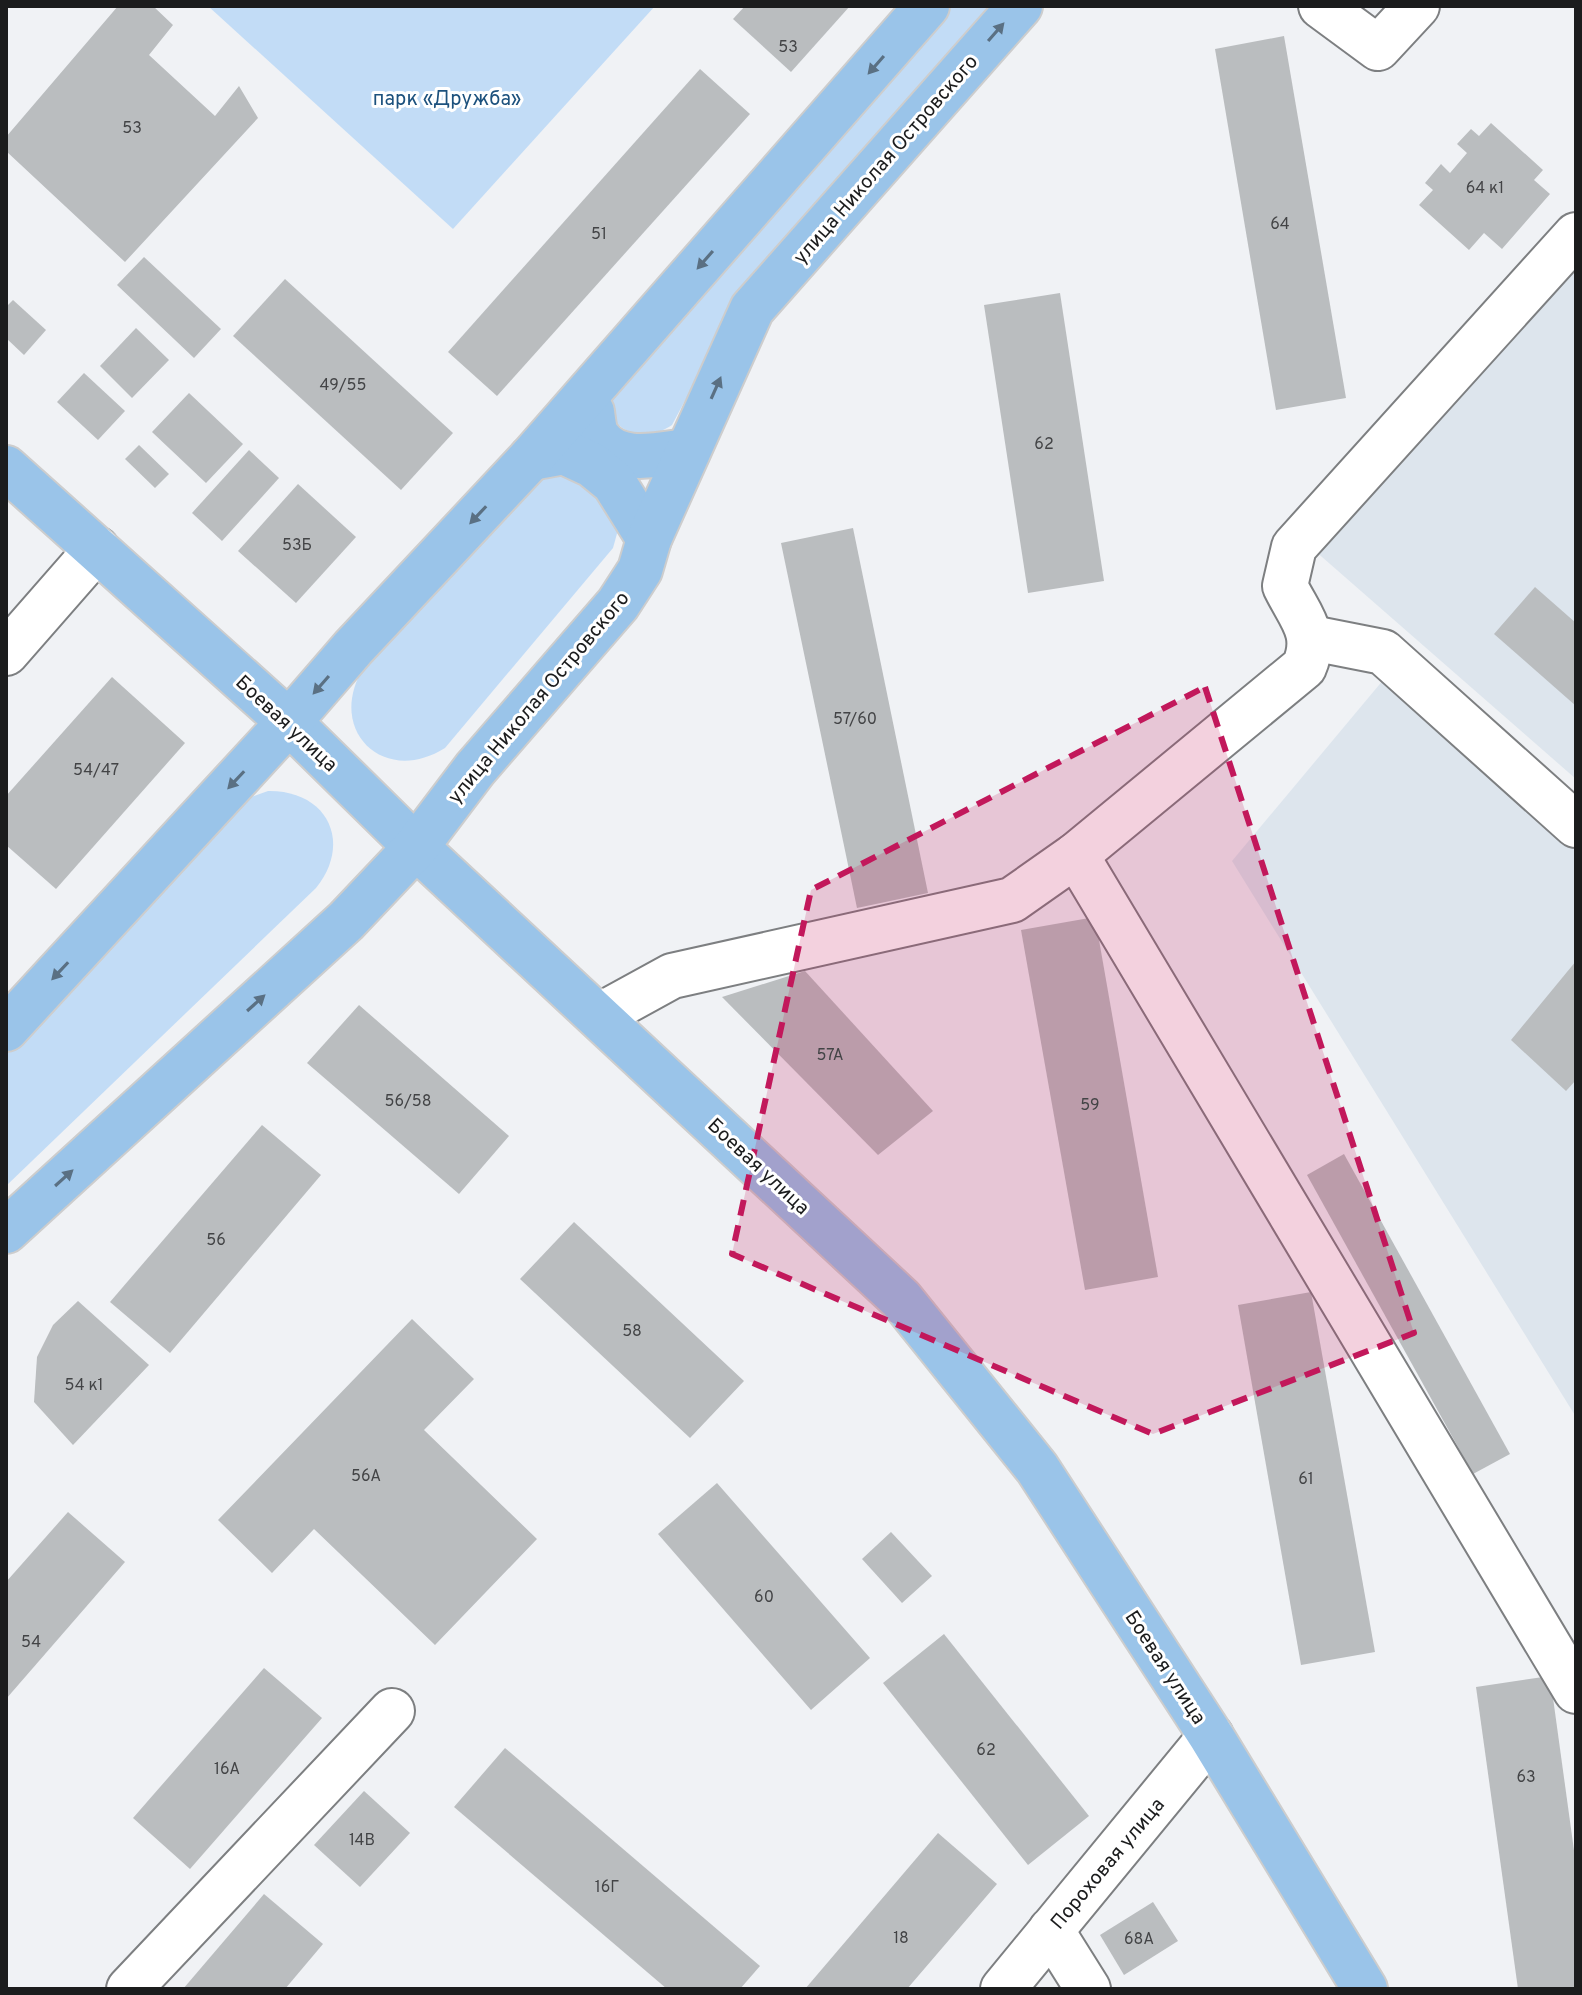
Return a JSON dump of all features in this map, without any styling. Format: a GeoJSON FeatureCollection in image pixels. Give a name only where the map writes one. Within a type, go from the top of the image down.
{"type":"FeatureCollection","features":[{"type":"Feature","properties":{"kind":"main road"},"geometry":{"type":"LineString","coordinates":[[6,1029],[289,722],[353,648],[531,458],[927,6]]}},
{"type":"Feature","properties":{"kind":"main road","name":"улица Николая Островского"},"geometry":{"type":"LineString","coordinates":[[6,1231],[346,921],[416,847],[475,769],[618,604],[640,570],[649,539],[752,309],[1020,6]]}},
{"type":"Feature","properties":{"kind":"main road"},"geometry":{"type":"LineString","coordinates":[[587,394],[597,436],[613,450],[633,456],[688,451]]}},
{"type":"Feature","properties":{"kind":"main road"},"geometry":{"type":"LineString","coordinates":[[531,458],[564,452],[592,465],[614,483],[649,539]]}},
{"type":"Feature","properties":{"kind":"main road","name":"Боевая улица"},"geometry":{"type":"LineString","coordinates":[[6,468],[289,722],[416,847],[901,1299],[1037,1468],[1211,1736],[1365,1989]]}},
{"type":"Feature","properties":{"kind":"street"},"geometry":{"type":"LineString","coordinates":[[1321,6],[1378,48],[1417,6]]}},
{"type":"Feature","properties":{"kind":"street"},"geometry":{"type":"LineString","coordinates":[[599,1016],[672,976],[1012,900],[1076,855],[1304,667],[1312,638],[1285,586],[1294,547],[1576,235]]}},
{"type":"Feature","properties":{"kind":"street"},"geometry":{"type":"LineString","coordinates":[[6,653],[97,549]]}},
{"type":"Feature","properties":{"kind":"street"},"geometry":{"type":"LineString","coordinates":[[1312,638],[1383,652],[1576,825]]}},
{"type":"Feature","properties":{"kind":"street"},"geometry":{"type":"LineString","coordinates":[[1076,855],[1576,1691]]}},
{"type":"Feature","properties":{"kind":"street"},"geometry":{"type":"LineString","coordinates":[[129,1989],[392,1711]]}},
{"type":"Feature","properties":{"kind":"street","name":"Пороховая улица"},"geometry":{"type":"LineString","coordinates":[[1003,1989],[1211,1736]]}},
{"type":"Feature","properties":{"kind":"street"},"geometry":{"type":"LineString","coordinates":[[1051,1930],[1088,1989]]}},
{"type":"Feature","properties":{"kind":"highlighted area"},"geometry":{"type":"Polygon","coordinates":[[[1205,687],[1414,1333],[1153,1434],[732,1254],[811,890],[1205,687]]]}},
{"type":"Feature","properties":{"kind":"shaded area"},"geometry":{"type":"Polygon","coordinates":[[[1576,263],[1576,779],[1314,550],[1576,263]]]}},
{"type":"Feature","properties":{"kind":"shaded area"},"geometry":{"type":"Polygon","coordinates":[[[1389,673],[1576,837],[1576,1417],[1232,861],[1389,673]]]}},
{"type":"Feature","properties":{"kind":"green space","name":"парк «Дружба»"},"geometry":{"type":"Polygon","coordinates":[[[208,6],[655,6],[453,229],[208,6]]]}},
{"type":"Feature","properties":{"kind":"green space"},"geometry":{"type":"Polygon","coordinates":[[[941,6],[1000,6],[741,295],[672,425],[644,434],[618,425],[609,406],[612,381],[941,6]]]}},
{"type":"Feature","properties":{"kind":"green space"},"geometry":{"type":"Polygon","coordinates":[[[553,470],[587,473],[618,530],[613,548],[445,748],[422,758],[401,761],[382,756],[367,745],[356,730],[351,711],[354,690],[364,667],[536,477],[553,470]]]}},
{"type":"Feature","properties":{"kind":"green space"},"geometry":{"type":"Polygon","coordinates":[[[268,791],[306,799],[319,809],[328,822],[333,837],[332,853],[327,871],[316,888],[6,1186],[6,1053],[241,804],[268,791]]]}},
{"type":"Feature","properties":{"kind":"building"},"geometry":{"type":"Polygon","coordinates":[[[118,6],[153,6],[173,25],[149,55],[215,116],[239,86],[258,118],[125,262],[6,151],[6,137],[118,6]]]}},
{"type":"Feature","properties":{"kind":"building"},"geometry":{"type":"Polygon","coordinates":[[[745,6],[850,6],[791,72],[733,19],[745,6]]]}},
{"type":"Feature","properties":{"kind":"building"},"geometry":{"type":"Polygon","coordinates":[[[1284,36],[1346,398],[1276,410],[1215,49],[1284,36]]]}},
{"type":"Feature","properties":{"kind":"building"},"geometry":{"type":"Polygon","coordinates":[[[700,69],[750,114],[497,396],[448,352],[700,69]]]}},
{"type":"Feature","properties":{"kind":"building"},"geometry":{"type":"Polygon","coordinates":[[[1491,123],[1543,170],[1534,180],[1550,194],[1502,249],[1484,233],[1469,250],[1419,205],[1433,190],[1425,183],[1441,164],[1450,173],[1467,153],[1457,144],[1471,129],[1479,136],[1491,123]]]}},
{"type":"Feature","properties":{"kind":"building"},"geometry":{"type":"Polygon","coordinates":[[[144,257],[221,329],[194,358],[117,285],[144,257]]]}},
{"type":"Feature","properties":{"kind":"building"},"geometry":{"type":"Polygon","coordinates":[[[285,279],[453,433],[401,490],[233,336],[285,279]]]}},
{"type":"Feature","properties":{"kind":"building"},"geometry":{"type":"Polygon","coordinates":[[[1060,293],[1104,581],[1028,593],[984,305],[1060,293]]]}},
{"type":"Feature","properties":{"kind":"building"},"geometry":{"type":"Polygon","coordinates":[[[13,300],[46,330],[24,355],[6,338],[6,307],[13,300]]]}},
{"type":"Feature","properties":{"kind":"building"},"geometry":{"type":"Polygon","coordinates":[[[136,328],[169,360],[132,398],[100,366],[136,328]]]}},
{"type":"Feature","properties":{"kind":"building"},"geometry":{"type":"Polygon","coordinates":[[[84,373],[125,411],[98,440],[57,402],[84,373]]]}},
{"type":"Feature","properties":{"kind":"building"},"geometry":{"type":"Polygon","coordinates":[[[189,393],[243,444],[206,483],[152,432],[189,393]]]}},
{"type":"Feature","properties":{"kind":"building"},"geometry":{"type":"Polygon","coordinates":[[[139,445],[169,474],[155,488],[125,459],[139,445]]]}},
{"type":"Feature","properties":{"kind":"building"},"geometry":{"type":"Polygon","coordinates":[[[249,450],[279,478],[222,541],[192,513],[249,450]]]}},
{"type":"Feature","properties":{"kind":"building"},"geometry":{"type":"Polygon","coordinates":[[[298,484],[356,537],[296,603],[238,551],[298,484]]]}},
{"type":"Feature","properties":{"kind":"building"},"geometry":{"type":"Polygon","coordinates":[[[853,528],[928,893],[857,908],[781,543],[853,528]]]}},
{"type":"Feature","properties":{"kind":"building"},"geometry":{"type":"Polygon","coordinates":[[[1535,587],[1576,623],[1576,706],[1494,634],[1535,587]]]}},
{"type":"Feature","properties":{"kind":"building"},"geometry":{"type":"Polygon","coordinates":[[[112,677],[185,743],[56,889],[6,845],[6,796],[112,677]]]}},
{"type":"Feature","properties":{"kind":"building"},"geometry":{"type":"Polygon","coordinates":[[[1095,917],[1158,1277],[1085,1290],[1021,930],[1095,917]]]}},
{"type":"Feature","properties":{"kind":"building"},"geometry":{"type":"Polygon","coordinates":[[[1576,961],[1576,1080],[1566,1091],[1511,1040],[1576,961]]]}},
{"type":"Feature","properties":{"kind":"building"},"geometry":{"type":"Polygon","coordinates":[[[805,971],[933,1111],[878,1155],[722,997],[805,971]]]}},
{"type":"Feature","properties":{"kind":"building"},"geometry":{"type":"Polygon","coordinates":[[[359,1005],[509,1136],[459,1194],[307,1063],[359,1005]]]}},
{"type":"Feature","properties":{"kind":"building"},"geometry":{"type":"Polygon","coordinates":[[[262,1125],[321,1175],[170,1353],[110,1302],[262,1125]]]}},
{"type":"Feature","properties":{"kind":"building"},"geometry":{"type":"Polygon","coordinates":[[[1344,1154],[1510,1454],[1473,1474],[1307,1175],[1344,1154]]]}},
{"type":"Feature","properties":{"kind":"building"},"geometry":{"type":"Polygon","coordinates":[[[574,1222],[744,1381],[690,1438],[520,1279],[574,1222]]]}},
{"type":"Feature","properties":{"kind":"building"},"geometry":{"type":"Polygon","coordinates":[[[1311,1292],[1375,1652],[1301,1665],[1238,1305],[1311,1292]]]}},
{"type":"Feature","properties":{"kind":"building"},"geometry":{"type":"Polygon","coordinates":[[[78,1301],[149,1365],[73,1445],[34,1402],[37,1357],[53,1325],[78,1301]]]}},
{"type":"Feature","properties":{"kind":"building"},"geometry":{"type":"Polygon","coordinates":[[[412,1319],[474,1379],[424,1430],[537,1539],[435,1645],[314,1529],[272,1573],[218,1520],[412,1319]]]}},
{"type":"Feature","properties":{"kind":"building"},"geometry":{"type":"Polygon","coordinates":[[[717,1483],[870,1658],[811,1710],[658,1534],[717,1483]]]}},
{"type":"Feature","properties":{"kind":"building"},"geometry":{"type":"Polygon","coordinates":[[[68,1512],[125,1562],[6,1699],[6,1582],[68,1512]]]}},
{"type":"Feature","properties":{"kind":"building"},"geometry":{"type":"Polygon","coordinates":[[[891,1532],[932,1576],[902,1603],[862,1559],[891,1532]]]}},
{"type":"Feature","properties":{"kind":"building"},"geometry":{"type":"Polygon","coordinates":[[[944,1634],[1089,1816],[1028,1865],[883,1683],[944,1634]]]}},
{"type":"Feature","properties":{"kind":"building"},"geometry":{"type":"Polygon","coordinates":[[[264,1668],[322,1718],[190,1869],[133,1818],[264,1668]]]}},
{"type":"Feature","properties":{"kind":"building"},"geometry":{"type":"Polygon","coordinates":[[[1550,1676],[1576,1865],[1576,1989],[1518,1989],[1476,1687],[1550,1676]]]}},
{"type":"Feature","properties":{"kind":"building"},"geometry":{"type":"Polygon","coordinates":[[[505,1748],[760,1966],[740,1989],[667,1989],[454,1807],[505,1748]]]}},
{"type":"Feature","properties":{"kind":"building"},"geometry":{"type":"Polygon","coordinates":[[[364,1791],[410,1833],[360,1887],[314,1845],[364,1791]]]}},
{"type":"Feature","properties":{"kind":"building"},"geometry":{"type":"Polygon","coordinates":[[[938,1833],[997,1884],[907,1989],[805,1989],[938,1833]]]}},
{"type":"Feature","properties":{"kind":"building"},"geometry":{"type":"Polygon","coordinates":[[[264,1894],[323,1944],[285,1989],[183,1989],[264,1894]]]}},
{"type":"Feature","properties":{"kind":"building"},"geometry":{"type":"Polygon","coordinates":[[[1153,1902],[1178,1941],[1124,1975],[1100,1935],[1153,1902]]]}}]}
